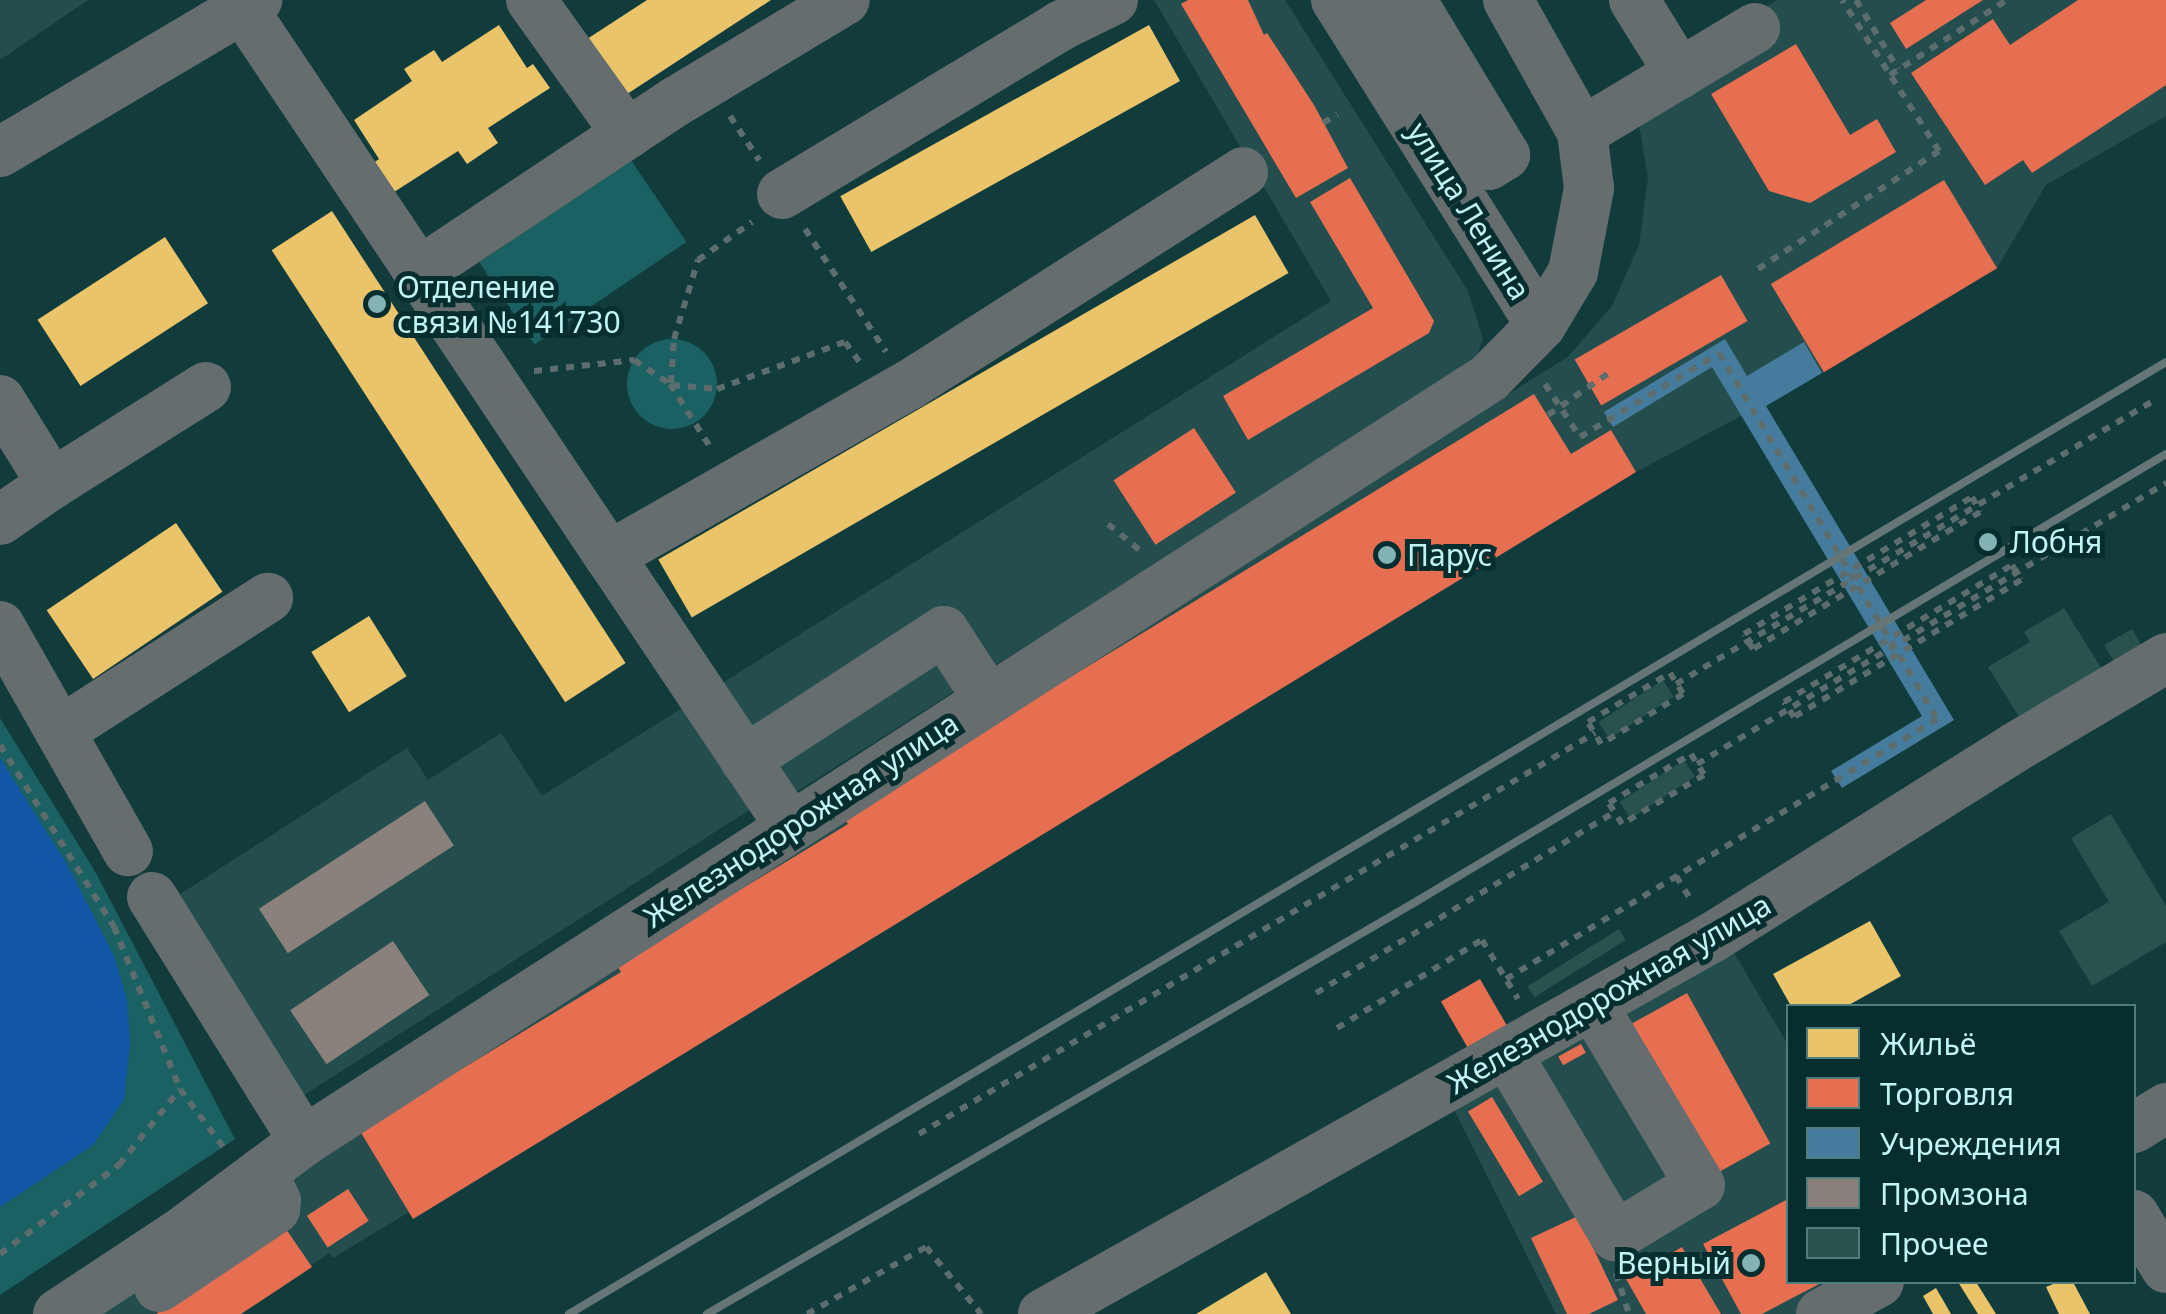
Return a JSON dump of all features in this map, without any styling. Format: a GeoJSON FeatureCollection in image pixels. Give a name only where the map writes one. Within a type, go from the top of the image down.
{"type":"FeatureCollection","features":[{"type":"Feature","properties":{"kind":"street"},"geometry":{"type":"LineString","coordinates":[[531,0],[627,134]]}},
{"type":"Feature","properties":{"kind":"street"},"geometry":{"type":"LineString","coordinates":[[419,272],[707,82],[845,0]]}},
{"type":"Feature","properties":{"kind":"street"},"geometry":{"type":"LineString","coordinates":[[783,197],[1047,13],[1113,0]]}},
{"type":"Feature","properties":{"kind":"street","name":"улица Ленина"},"geometry":{"type":"LineString","coordinates":[[1336,0],[1540,325],[1573,272],[1582,244],[1590,188],[1582,132],[1529,8]]}},
{"type":"Feature","properties":{"kind":"street"},"geometry":{"type":"LineString","coordinates":[[1390,0],[1489,165],[1506,155],[1410,0]]}},
{"type":"Feature","properties":{"kind":"street"},"geometry":{"type":"LineString","coordinates":[[1634,0],[1680,74]]}},
{"type":"Feature","properties":{"kind":"street"},"geometry":{"type":"LineString","coordinates":[[0,152],[250,4],[419,272],[790,826]]}},
{"type":"Feature","properties":{"kind":"street"},"geometry":{"type":"LineString","coordinates":[[1582,132],[1755,28]]}},
{"type":"Feature","properties":{"kind":"street"},"geometry":{"type":"LineString","coordinates":[[609,556],[897,392],[1242,172]]}},
{"type":"Feature","properties":{"kind":"street","name":"Железнодорожная улица"},"geometry":{"type":"LineString","coordinates":[[58,1314],[178,1235],[245,1162],[304,1141],[1489,378],[1540,325]]}},
{"type":"Feature","properties":{"kind":"street"},"geometry":{"type":"LineString","coordinates":[[0,520],[206,386]]}},
{"type":"Feature","properties":{"kind":"street"},"geometry":{"type":"LineString","coordinates":[[0,400],[52,484]]}},
{"type":"Feature","properties":{"kind":"street"},"geometry":{"type":"LineString","coordinates":[[62,730],[268,598]]}},
{"type":"Feature","properties":{"kind":"street"},"geometry":{"type":"LineString","coordinates":[[0,626],[128,852]]}},
{"type":"Feature","properties":{"kind":"street"},"geometry":{"type":"LineString","coordinates":[[745,760],[944,631],[988,700]]}},
{"type":"Feature","properties":{"kind":"street","name":"Железнодорожная улица"},"geometry":{"type":"LineString","coordinates":[[1044,1314],[1593,1006],[2159,679]]}},
{"type":"Feature","properties":{"kind":"street"},"geometry":{"type":"LineString","coordinates":[[152,896],[304,1141]]}},
{"type":"Feature","properties":{"kind":"street"},"geometry":{"type":"LineString","coordinates":[[1507,1054],[1615,1236],[1700,1185],[1593,1006]]}},
{"type":"Feature","properties":{"kind":"street"},"geometry":{"type":"LineString","coordinates":[[2136,1127],[2166,1108]]}},
{"type":"Feature","properties":{"kind":"street"},"geometry":{"type":"LineString","coordinates":[[118,1314],[268,1216],[276,1202],[245,1162]]}},
{"type":"Feature","properties":{"kind":"street"},"geometry":{"type":"LineString","coordinates":[[2136,1217],[2166,1268]]}},
{"type":"Feature","properties":{"kind":"street"},"geometry":{"type":"LineString","coordinates":[[1821,1314],[1875,1284]]}},
{"type":"Feature","properties":{"kind":"path"},"geometry":{"type":"LineString","coordinates":[[1758,269],[1938,151],[1842,0]]}},
{"type":"Feature","properties":{"kind":"path"},"geometry":{"type":"LineString","coordinates":[[1850,12],[1858,3],[1870,0]]}},
{"type":"Feature","properties":{"kind":"path"},"geometry":{"type":"LineString","coordinates":[[1890,74],[2007,0]]}},
{"type":"Feature","properties":{"kind":"path"},"geometry":{"type":"LineString","coordinates":[[1858,3],[1898,69]]}},
{"type":"Feature","properties":{"kind":"path"},"geometry":{"type":"LineString","coordinates":[[707,82],[783,197],[897,392]]}},
{"type":"Feature","properties":{"kind":"path"},"geometry":{"type":"LineString","coordinates":[[1323,122],[1338,114]]}},
{"type":"Feature","properties":{"kind":"path"},"geometry":{"type":"LineString","coordinates":[[670,384],[674,339],[698,260],[783,197]]}},
{"type":"Feature","properties":{"kind":"path"},"geometry":{"type":"LineString","coordinates":[[670,384],[718,389],[845,342],[897,392]]}},
{"type":"Feature","properties":{"kind":"path"},"geometry":{"type":"LineString","coordinates":[[1506,979],[1937,718],[1719,353],[1580,437],[1547,382],[1534,390]]}},
{"type":"Feature","properties":{"kind":"path"},"geometry":{"type":"LineString","coordinates":[[498,390],[524,372],[634,360],[670,384],[696,423]]}},
{"type":"Feature","properties":{"kind":"path"},"geometry":{"type":"LineString","coordinates":[[1548,416],[1609,373]]}},
{"type":"Feature","properties":{"kind":"path"},"geometry":{"type":"LineString","coordinates":[[1676,684],[2153,400]]}},
{"type":"Feature","properties":{"kind":"path"},"geometry":{"type":"LineString","coordinates":[[1697,764],[2166,484]]}},
{"type":"Feature","properties":{"kind":"path"},"geometry":{"type":"LineString","coordinates":[[1972,498],[1977,506],[1980,512],[1769,640],[1752,649],[1748,642],[1744,634],[1972,498]]}},
{"type":"Feature","properties":{"kind":"path"},"geometry":{"type":"LineString","coordinates":[[1108,524],[1152,560]]}},
{"type":"Feature","properties":{"kind":"path"},"geometry":{"type":"LineString","coordinates":[[2012,565],[2022,580],[1794,716],[1789,709],[1784,702],[2012,565]]}},
{"type":"Feature","properties":{"kind":"path"},"geometry":{"type":"LineString","coordinates":[[1670,673],[1683,694],[1601,744],[1594,732],[1588,722],[1670,673]]}},
{"type":"Feature","properties":{"kind":"path"},"geometry":{"type":"LineString","coordinates":[[919,1134],[1594,732]]}},
{"type":"Feature","properties":{"kind":"path"},"geometry":{"type":"LineString","coordinates":[[0,745],[114,927],[180,1089],[203,1125],[245,1162]]}},
{"type":"Feature","properties":{"kind":"path"},"geometry":{"type":"LineString","coordinates":[[1691,754],[1704,775],[1622,824],[1615,812],[1609,803],[1691,754]]}},
{"type":"Feature","properties":{"kind":"path"},"geometry":{"type":"LineString","coordinates":[[1316,993],[1615,812]]}},
{"type":"Feature","properties":{"kind":"path"},"geometry":{"type":"LineString","coordinates":[[1337,1028],[1482,940],[1500,968]]}},
{"type":"Feature","properties":{"kind":"path"},"geometry":{"type":"LineString","coordinates":[[0,1254],[119,1164],[180,1089]]}},
{"type":"Feature","properties":{"kind":"path"},"geometry":{"type":"LineString","coordinates":[[807,1314],[926,1247],[981,1314]]}},
{"type":"Feature","properties":{"kind":"shaded area"},"geometry":{"type":"Polygon","coordinates":[[[0,0],[88,0],[0,60],[0,0]]]}},
{"type":"Feature","properties":{"kind":"shaded area"},"geometry":{"type":"Polygon","coordinates":[[[1154,0],[1285,0],[1468,291],[1483,339],[1477,355],[1453,375],[755,818],[751,809],[298,1099],[171,900],[407,748],[428,780],[501,733],[542,796],[1331,301],[1154,0]]]}},
{"type":"Feature","properties":{"kind":"shaded area"},"geometry":{"type":"Polygon","coordinates":[[[1777,0],[2166,0],[2166,116],[2046,185],[1997,268],[1823,372],[1636,472],[413,1219],[409,1212],[333,1258],[329,1253],[241,1314],[88,1314],[826,818],[1568,357],[1612,306],[1639,245],[1648,178],[1637,112],[1638,83],[1777,0]]]}},
{"type":"Feature","properties":{"kind":"shaded area"},"geometry":{"type":"Polygon","coordinates":[[[631,160],[686,242],[535,344],[479,262],[631,160]]]}},
{"type":"Feature","properties":{"kind":"shaded area"},"geometry":{"type":"Polygon","coordinates":[[[672,339],[689,342],[704,352],[714,367],[714,401],[704,416],[689,426],[672,429],[655,426],[640,416],[630,401],[627,384],[630,367],[640,352],[655,342],[672,339]]]}},
{"type":"Feature","properties":{"kind":"shaded area"},"geometry":{"type":"Polygon","coordinates":[[[0,718],[96,873],[235,1139],[0,1295],[0,718]]]}},
{"type":"Feature","properties":{"kind":"shaded area"},"geometry":{"type":"Polygon","coordinates":[[[1733,951],[1786,1042],[1786,1284],[1858,1284],[1810,1314],[1556,1314],[1452,1105],[1733,951]]]}},
{"type":"Feature","properties":{"kind":"water"},"geometry":{"type":"Polygon","coordinates":[[[0,758],[68,866],[114,956],[127,1000],[130,1044],[124,1100],[93,1145],[0,1207],[0,758]]]}},
{"type":"Feature","properties":{"kind":"building: Жильё"},"geometry":{"type":"Polygon","coordinates":[[[647,0],[771,0],[621,98],[584,41],[647,0]]]}},
{"type":"Feature","properties":{"kind":"building: Жильё"},"geometry":{"type":"Polygon","coordinates":[[[499,25],[527,68],[533,64],[550,88],[488,128],[498,143],[467,164],[458,151],[391,194],[372,164],[379,159],[354,120],[412,81],[404,69],[434,50],[442,62],[499,25]]]}},
{"type":"Feature","properties":{"kind":"building: Жильё"},"geometry":{"type":"Polygon","coordinates":[[[1149,25],[1180,81],[871,252],[840,196],[1149,25]]]}},
{"type":"Feature","properties":{"kind":"building: Жильё"},"geometry":{"type":"Polygon","coordinates":[[[332,211],[626,663],[565,702],[272,250],[332,211]]]}},
{"type":"Feature","properties":{"kind":"building: Жильё"},"geometry":{"type":"Polygon","coordinates":[[[1255,215],[1288,273],[692,618],[658,560],[1255,215]]]}},
{"type":"Feature","properties":{"kind":"building: Жильё"},"geometry":{"type":"Polygon","coordinates":[[[165,237],[208,303],[81,386],[38,320],[165,237]]]}},
{"type":"Feature","properties":{"kind":"building: Жильё"},"geometry":{"type":"Polygon","coordinates":[[[176,523],[222,592],[93,679],[47,610],[176,523]]]}},
{"type":"Feature","properties":{"kind":"building: Жильё"},"geometry":{"type":"Polygon","coordinates":[[[369,616],[407,676],[349,712],[311,652],[369,616]]]}},
{"type":"Feature","properties":{"kind":"building: Жильё"},"geometry":{"type":"Polygon","coordinates":[[[1870,921],[1901,976],[1851,1004],[1790,1004],[1773,974],[1870,921]]]}},
{"type":"Feature","properties":{"kind":"building: Жильё"},"geometry":{"type":"Polygon","coordinates":[[[1266,1272],[1291,1314],[1196,1314],[1266,1272]]]}},
{"type":"Feature","properties":{"kind":"building: Жильё"},"geometry":{"type":"Polygon","coordinates":[[[1959,1284],[1977,1284],[1996,1314],[1978,1314],[1959,1284]]]}},
{"type":"Feature","properties":{"kind":"building: Жильё"},"geometry":{"type":"Polygon","coordinates":[[[2074,1284],[2090,1314],[2059,1314],[2046,1287],[2074,1284]]]}},
{"type":"Feature","properties":{"kind":"building: Жильё"},"geometry":{"type":"Polygon","coordinates":[[[1936,1288],[1951,1314],[1933,1314],[1923,1296],[1936,1288]]]}},
{"type":"Feature","properties":{"kind":"building: Торговля"},"geometry":{"type":"Polygon","coordinates":[[[1188,0],[1248,0],[1264,35],[1267,33],[1314,105],[1348,168],[1296,198],[1181,4],[1188,0]]]}},
{"type":"Feature","properties":{"kind":"building: Торговля"},"geometry":{"type":"Polygon","coordinates":[[[1926,0],[1983,0],[1906,49],[1890,23],[1926,0]]]}},
{"type":"Feature","properties":{"kind":"building: Торговля"},"geometry":{"type":"Polygon","coordinates":[[[2078,0],[2166,0],[2166,85],[2032,173],[2023,160],[1985,185],[1911,73],[1993,19],[2010,45],[2078,0]]]}},
{"type":"Feature","properties":{"kind":"building: Торговля"},"geometry":{"type":"Polygon","coordinates":[[[1796,44],[1850,135],[1877,119],[1896,152],[1810,203],[1769,191],[1711,94],[1796,44]]]}},
{"type":"Feature","properties":{"kind":"building: Торговля"},"geometry":{"type":"Polygon","coordinates":[[[1350,178],[1434,321],[1429,333],[1248,440],[1223,396],[1373,308],[1310,202],[1350,178]]]}},
{"type":"Feature","properties":{"kind":"building: Торговля"},"geometry":{"type":"Polygon","coordinates":[[[1944,180],[1997,268],[1824,372],[1771,284],[1944,180]]]}},
{"type":"Feature","properties":{"kind":"building: Торговля"},"geometry":{"type":"Polygon","coordinates":[[[1721,275],[1748,321],[1601,405],[1575,360],[1721,275]]]}},
{"type":"Feature","properties":{"kind":"building: Торговля"},"geometry":{"type":"Polygon","coordinates":[[[1534,394],[1571,454],[1611,430],[1636,472],[413,1219],[360,1131],[621,972],[617,965],[848,824],[843,816],[1534,394]]]}},
{"type":"Feature","properties":{"kind":"building: Торговля"},"geometry":{"type":"Polygon","coordinates":[[[1194,428],[1236,493],[1155,545],[1113,480],[1194,428]]]}},
{"type":"Feature","properties":{"kind":"building: Торговля"},"geometry":{"type":"Polygon","coordinates":[[[1480,979],[1510,1031],[1471,1053],[1441,1002],[1480,979]]]}},
{"type":"Feature","properties":{"kind":"building: Торговля"},"geometry":{"type":"Polygon","coordinates":[[[1687,993],[1770,1143],[1715,1174],[1632,1024],[1687,993]]]}},
{"type":"Feature","properties":{"kind":"building: Торговля"},"geometry":{"type":"Polygon","coordinates":[[[1581,1044],[1586,1053],[1563,1065],[1558,1057],[1581,1044]]]}},
{"type":"Feature","properties":{"kind":"building: Торговля"},"geometry":{"type":"Polygon","coordinates":[[[1492,1097],[1543,1182],[1519,1196],[1468,1111],[1492,1097]]]}},
{"type":"Feature","properties":{"kind":"building: Торговля"},"geometry":{"type":"Polygon","coordinates":[[[348,1189],[369,1221],[328,1248],[307,1216],[348,1189]]]}},
{"type":"Feature","properties":{"kind":"building: Торговля","name":"Верный"},"geometry":{"type":"Polygon","coordinates":[[[1786,1200],[1786,1284],[1819,1284],[1762,1314],[1741,1314],[1703,1244],[1786,1200]]]}},
{"type":"Feature","properties":{"kind":"building: Торговля"},"geometry":{"type":"Polygon","coordinates":[[[1578,1216],[1618,1300],[1589,1314],[1567,1314],[1531,1238],[1578,1216]]]}},
{"type":"Feature","properties":{"kind":"building: Торговля"},"geometry":{"type":"Polygon","coordinates":[[[286,1229],[312,1267],[241,1314],[156,1314],[286,1229]]]}},
{"type":"Feature","properties":{"kind":"building: Торговля"},"geometry":{"type":"Polygon","coordinates":[[[1682,1247],[1721,1314],[1646,1314],[1626,1279],[1682,1247]]]}},
{"type":"Feature","properties":{"kind":"building: Учреждения"},"geometry":{"type":"Polygon","coordinates":[[[1725,339],[1747,376],[1804,342],[1822,373],[1766,406],[1954,720],[1842,788],[1831,771],[1922,716],[1712,367],[1613,427],[1604,412],[1725,339]]]}},
{"type":"Feature","properties":{"kind":"building: Промзона"},"geometry":{"type":"Polygon","coordinates":[[[425,801],[454,845],[288,953],[259,909],[425,801]]]}},
{"type":"Feature","properties":{"kind":"building: Промзона"},"geometry":{"type":"Polygon","coordinates":[[[393,941],[429,995],[327,1064],[290,1010],[393,941]]]}},
{"type":"Feature","properties":{"kind":"building: Прочее"},"geometry":{"type":"Polygon","coordinates":[[[2064,608],[2103,671],[2021,720],[1988,667],[2030,642],[2024,632],[2064,608]]]}},
{"type":"Feature","properties":{"kind":"building: Прочее"},"geometry":{"type":"Polygon","coordinates":[[[2132,629],[2143,648],[2115,664],[2104,645],[2132,629]]]}},
{"type":"Feature","properties":{"kind":"building: Прочее"},"geometry":{"type":"Polygon","coordinates":[[[1663,680],[1674,697],[1609,739],[1598,722],[1663,680]]]}},
{"type":"Feature","properties":{"kind":"building: Прочее"},"geometry":{"type":"Polygon","coordinates":[[[1684,760],[1695,777],[1630,819],[1619,802],[1684,760]]]}},
{"type":"Feature","properties":{"kind":"building: Прочее"},"geometry":{"type":"Polygon","coordinates":[[[2111,814],[2166,906],[2166,942],[2092,986],[2059,931],[2109,902],[2071,838],[2111,814]]]}},
{"type":"Feature","properties":{"kind":"building: Прочее"},"geometry":{"type":"Polygon","coordinates":[[[1619,929],[1626,940],[1534,997],[1527,986],[1619,929]]]}},
{"type":"Feature","properties":{"kind":"railway"},"geometry":{"type":"LineString","coordinates":[[569,1314],[2166,362]]}},
{"type":"Feature","properties":{"kind":"railway"},"geometry":{"type":"LineString","coordinates":[[707,1314],[1412,904],[2166,454]]}},
{"type":"Feature","properties":{"kind":"place","name":"Отделение связи №141730"},"geometry":{"type":"Point","coordinates":[377,304]}},
{"type":"Feature","properties":{"kind":"place","name":"Лобня"},"geometry":{"type":"Point","coordinates":[1988,542]}},
{"type":"Feature","properties":{"kind":"place","name":"Парус"},"geometry":{"type":"Point","coordinates":[1387,555]}},
{"type":"Feature","properties":{"kind":"place","name":"Верный"},"geometry":{"type":"Point","coordinates":[1751,1263]}}]}
